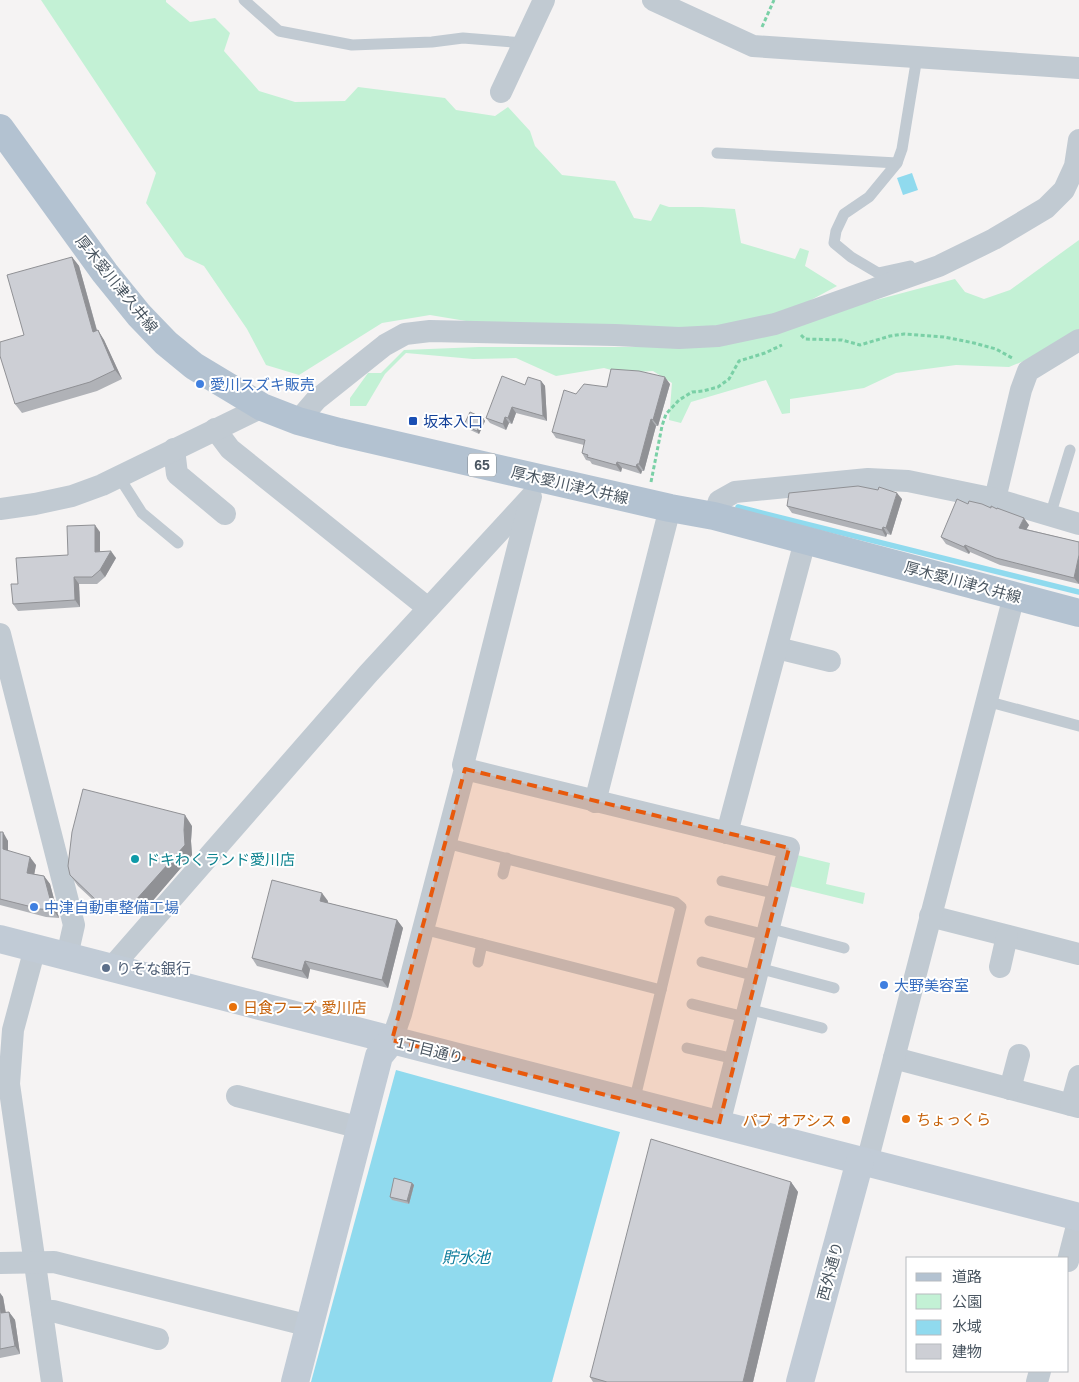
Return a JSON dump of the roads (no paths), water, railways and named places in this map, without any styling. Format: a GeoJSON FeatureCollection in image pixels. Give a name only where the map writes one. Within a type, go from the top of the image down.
{"type":"FeatureCollection","features":[{"type":"Feature","properties":{"kind":"main road","name":"厚木愛川津久井線"},"geometry":{"type":"LineString","coordinates":[[0,128],[105,273],[139,315],[194,366],[262,406],[298,421],[534,487],[659,505],[714,516],[1079,613]]}},
{"type":"Feature","properties":{"kind":"street"},"geometry":{"type":"LineString","coordinates":[[501,92],[544,0]]}},
{"type":"Feature","properties":{"kind":"street"},"geometry":{"type":"LineString","coordinates":[[653,0],[753,46],[1079,68]]}},
{"type":"Feature","properties":{"kind":"street"},"geometry":{"type":"LineString","coordinates":[[298,421],[316,400],[386,345],[406,334],[430,331],[679,338],[718,336],[776,324],[939,266],[994,239],[1046,208],[1064,190],[1075,166],[1079,140]]}},
{"type":"Feature","properties":{"kind":"street"},"geometry":{"type":"LineString","coordinates":[[995,499],[1021,390],[1028,371],[1079,340]]}},
{"type":"Feature","properties":{"kind":"street"},"geometry":{"type":"LineString","coordinates":[[0,509],[72,496],[119,477],[262,406]]}},
{"type":"Feature","properties":{"kind":"street"},"geometry":{"type":"LineString","coordinates":[[215,429],[230,449],[428,608]]}},
{"type":"Feature","properties":{"kind":"street"},"geometry":{"type":"LineString","coordinates":[[174,450],[177,474],[226,514]]}},
{"type":"Feature","properties":{"kind":"street"},"geometry":{"type":"LineString","coordinates":[[714,516],[719,501],[736,492],[868,479],[908,481],[995,499],[1079,524]]}},
{"type":"Feature","properties":{"kind":"street"},"geometry":{"type":"LineString","coordinates":[[112,968],[534,487]]}},
{"type":"Feature","properties":{"kind":"street"},"geometry":{"type":"LineString","coordinates":[[296,1382],[379,1056],[392,1040],[401,1014],[466,769],[463,765],[534,487]]}},
{"type":"Feature","properties":{"kind":"street"},"geometry":{"type":"LineString","coordinates":[[596,802],[659,505]]}},
{"type":"Feature","properties":{"kind":"street"},"geometry":{"type":"LineString","coordinates":[[727,833],[806,541]]}},
{"type":"Feature","properties":{"kind":"street"},"geometry":{"type":"LineString","coordinates":[[863,1161],[894,1058],[1014,596]]}},
{"type":"Feature","properties":{"kind":"street"},"geometry":{"type":"LineString","coordinates":[[1,639],[74,925],[67,956]]}},
{"type":"Feature","properties":{"kind":"street"},"geometry":{"type":"LineString","coordinates":[[776,648],[830,661]]}},
{"type":"Feature","properties":{"kind":"street"},"geometry":{"type":"LineString","coordinates":[[466,769],[789,848],[719,1124]]}},
{"type":"Feature","properties":{"kind":"street"},"geometry":{"type":"LineString","coordinates":[[930,916],[1079,954]]}},
{"type":"Feature","properties":{"kind":"street"},"geometry":{"type":"LineString","coordinates":[[1000,967],[1007,936]]}},
{"type":"Feature","properties":{"kind":"street","name":"1丁目通り"},"geometry":{"type":"LineString","coordinates":[[0,939],[1079,1218]]}},
{"type":"Feature","properties":{"kind":"street"},"geometry":{"type":"LineString","coordinates":[[35,948],[13,1030],[10,1084],[52,1382]]}},
{"type":"Feature","properties":{"kind":"street"},"geometry":{"type":"LineString","coordinates":[[1010,1089],[1019,1055]]}},
{"type":"Feature","properties":{"kind":"street"},"geometry":{"type":"LineString","coordinates":[[894,1058],[1075,1106],[1079,1076]]}},
{"type":"Feature","properties":{"kind":"street"},"geometry":{"type":"LineString","coordinates":[[237,1096],[277,1114],[361,1128]]}},
{"type":"Feature","properties":{"kind":"street","name":"西外通り"},"geometry":{"type":"LineString","coordinates":[[800,1382],[863,1161]]}},
{"type":"Feature","properties":{"kind":"street"},"geometry":{"type":"LineString","coordinates":[[1069,1257],[1079,1218]]}},
{"type":"Feature","properties":{"kind":"street"},"geometry":{"type":"LineString","coordinates":[[0,1263],[54,1262],[310,1326]]}},
{"type":"Feature","properties":{"kind":"street"},"geometry":{"type":"LineString","coordinates":[[42,1312],[53,1311],[131,1340],[158,1339]]}},
{"type":"Feature","properties":{"kind":"lane"},"geometry":{"type":"LineString","coordinates":[[244,0],[278,31],[352,45],[432,42],[463,38],[524,43]]}},
{"type":"Feature","properties":{"kind":"lane"},"geometry":{"type":"LineString","coordinates":[[917,57],[902,149],[897,163],[869,197],[844,214],[836,231],[834,243],[851,257],[878,273],[922,263],[939,266]]}},
{"type":"Feature","properties":{"kind":"lane"},"geometry":{"type":"LineString","coordinates":[[718,153],[897,163]]}},
{"type":"Feature","properties":{"kind":"lane"},"geometry":{"type":"LineString","coordinates":[[1050,516],[1070,450]]}},
{"type":"Feature","properties":{"kind":"lane"},"geometry":{"type":"LineString","coordinates":[[119,477],[142,513],[178,543]]}},
{"type":"Feature","properties":{"kind":"lane"},"geometry":{"type":"LineString","coordinates":[[986,701],[1079,726]]}},
{"type":"Feature","properties":{"kind":"lane"},"geometry":{"type":"LineString","coordinates":[[446,843],[675,902],[681,907],[634,1102]]}},
{"type":"Feature","properties":{"kind":"lane"},"geometry":{"type":"LineString","coordinates":[[503,874],[507,858]]}},
{"type":"Feature","properties":{"kind":"lane"},"geometry":{"type":"LineString","coordinates":[[722,881],[777,894]]}},
{"type":"Feature","properties":{"kind":"lane"},"geometry":{"type":"LineString","coordinates":[[710,921],[844,948]]}},
{"type":"Feature","properties":{"kind":"lane"},"geometry":{"type":"LineString","coordinates":[[423,929],[661,990]]}},
{"type":"Feature","properties":{"kind":"lane"},"geometry":{"type":"LineString","coordinates":[[478,962],[482,944]]}},
{"type":"Feature","properties":{"kind":"lane"},"geometry":{"type":"LineString","coordinates":[[702,962],[834,988]]}},
{"type":"Feature","properties":{"kind":"lane"},"geometry":{"type":"LineString","coordinates":[[692,1004],[822,1028]]}},
{"type":"Feature","properties":{"kind":"lane"},"geometry":{"type":"LineString","coordinates":[[687,1048],[735,1059]]}},
{"type":"Feature","properties":{"kind":"water"},"geometry":{"type":"Polygon","coordinates":[[[912,173],[918,190],[903,195],[897,178],[912,173]]]}},
{"type":"Feature","properties":{"kind":"water","name":"貯水池"},"geometry":{"type":"Polygon","coordinates":[[[396,1070],[620,1132],[552,1382],[311,1382],[396,1070]]]}},
{"type":"Feature","properties":{"kind":"waterway"},"geometry":{"type":"LineString","coordinates":[[738,507],[1079,592]]}},
{"type":"Feature","properties":{"kind":"place","name":"愛川スズキ販売"},"geometry":{"type":"Point","coordinates":[200,384]}},
{"type":"Feature","properties":{"kind":"place","name":"坂本入口"},"geometry":{"type":"Point","coordinates":[413,421]}},
{"type":"Feature","properties":{"kind":"place","name":"ドキわくランド愛川店"},"geometry":{"type":"Point","coordinates":[135,859]}},
{"type":"Feature","properties":{"kind":"place","name":"中津自動車整備工場"},"geometry":{"type":"Point","coordinates":[34,907]}},
{"type":"Feature","properties":{"kind":"place","name":"りそな銀行"},"geometry":{"type":"Point","coordinates":[106,968]}},
{"type":"Feature","properties":{"kind":"place","name":"大野美容室"},"geometry":{"type":"Point","coordinates":[884,985]}},
{"type":"Feature","properties":{"kind":"place","name":"日食フーズ 愛川店"},"geometry":{"type":"Point","coordinates":[233,1007]}},
{"type":"Feature","properties":{"kind":"place","name":"ちょっくら"},"geometry":{"type":"Point","coordinates":[906,1119]}},
{"type":"Feature","properties":{"kind":"place","name":"パブ オアシス"},"geometry":{"type":"Point","coordinates":[846,1120]}}]}
